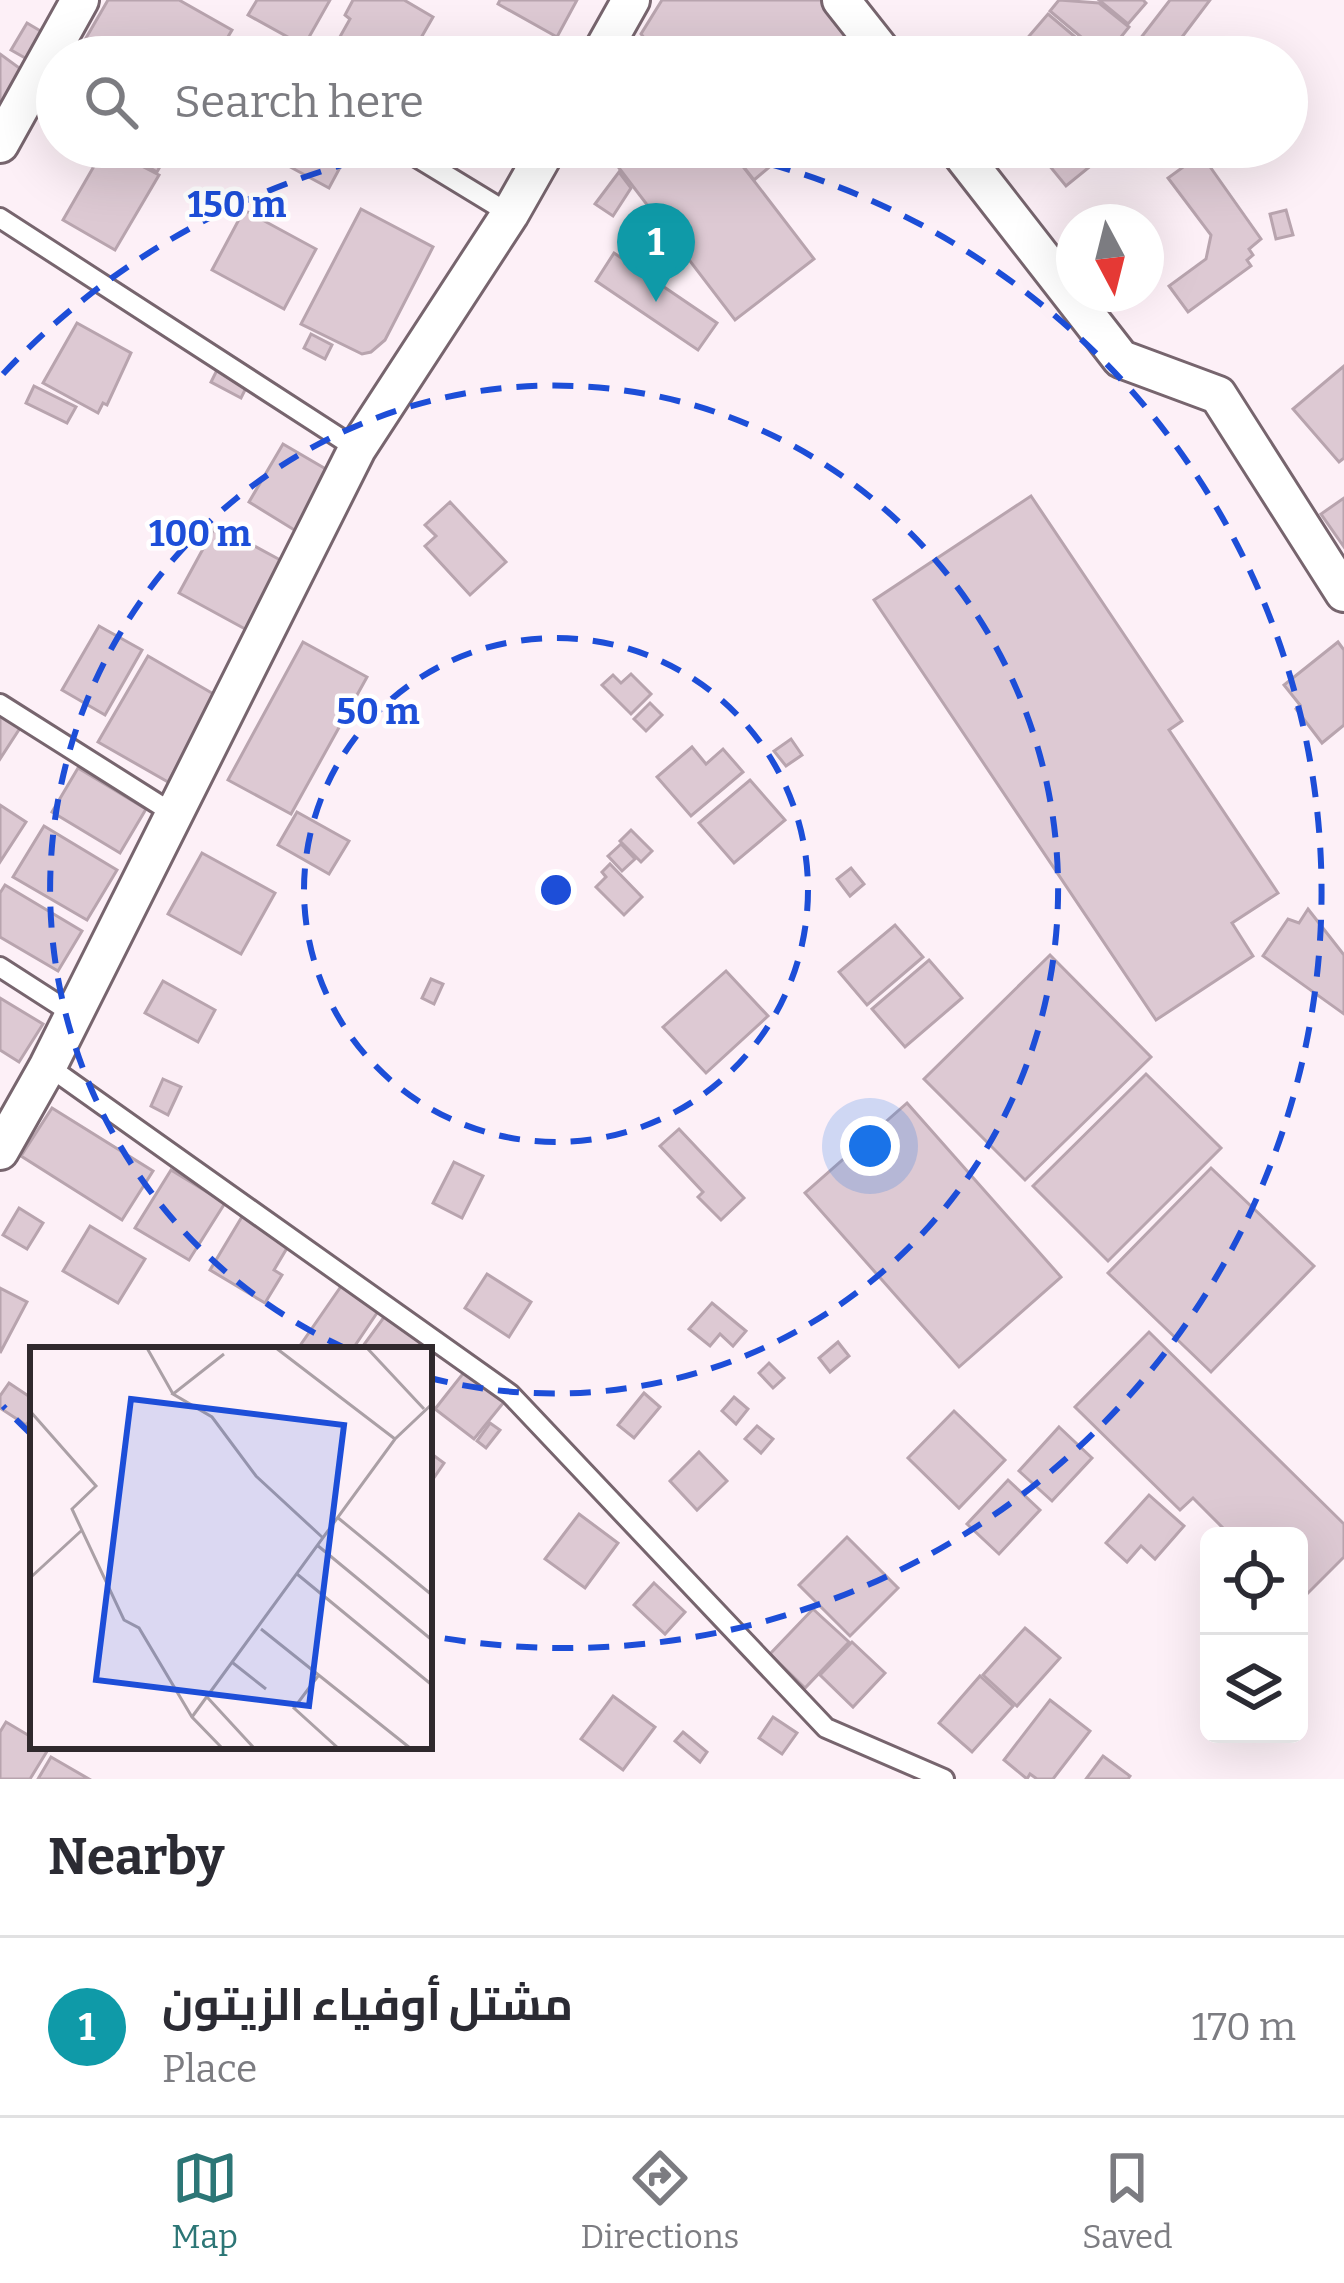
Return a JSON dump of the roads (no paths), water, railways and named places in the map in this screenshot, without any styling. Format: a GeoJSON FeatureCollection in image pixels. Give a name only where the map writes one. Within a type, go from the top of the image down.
{"type":"FeatureCollection","features":[{"type":"Feature","properties":{"kind":"street"},"geometry":{"type":"LineString","coordinates":[[60,36],[80,0]]}},
{"type":"Feature","properties":{"kind":"street"},"geometry":{"type":"LineString","coordinates":[[610,36],[631,0]]}},
{"type":"Feature","properties":{"kind":"street"},"geometry":{"type":"LineString","coordinates":[[842,0],[870,36]]}},
{"type":"Feature","properties":{"kind":"street"},"geometry":{"type":"LineString","coordinates":[[0,144],[36,79]]}},
{"type":"Feature","properties":{"kind":"street"},"geometry":{"type":"LineString","coordinates":[[0,1150],[74,1014],[357,449],[536,168]]}},
{"type":"Feature","properties":{"kind":"street"},"geometry":{"type":"LineString","coordinates":[[972,168],[1121,359],[1218,395],[1344,593]]}},
{"type":"Feature","properties":{"kind":"lane"},"geometry":{"type":"LineString","coordinates":[[434,168],[510,214]]}},
{"type":"Feature","properties":{"kind":"lane"},"geometry":{"type":"LineString","coordinates":[[0,218],[357,449]]}},
{"type":"Feature","properties":{"kind":"lane"},"geometry":{"type":"LineString","coordinates":[[0,704],[174,814]]}},
{"type":"Feature","properties":{"kind":"lane"},"geometry":{"type":"LineString","coordinates":[[0,967],[74,1014]]}},
{"type":"Feature","properties":{"kind":"lane"},"geometry":{"type":"LineString","coordinates":[[47,1066],[510,1394],[826,1728],[944,1779]]}},
{"type":"Feature","properties":{"kind":"place","name":"مشتل أوفياء الزيتون"},"geometry":{"type":"Point","coordinates":[656,302]}}]}
